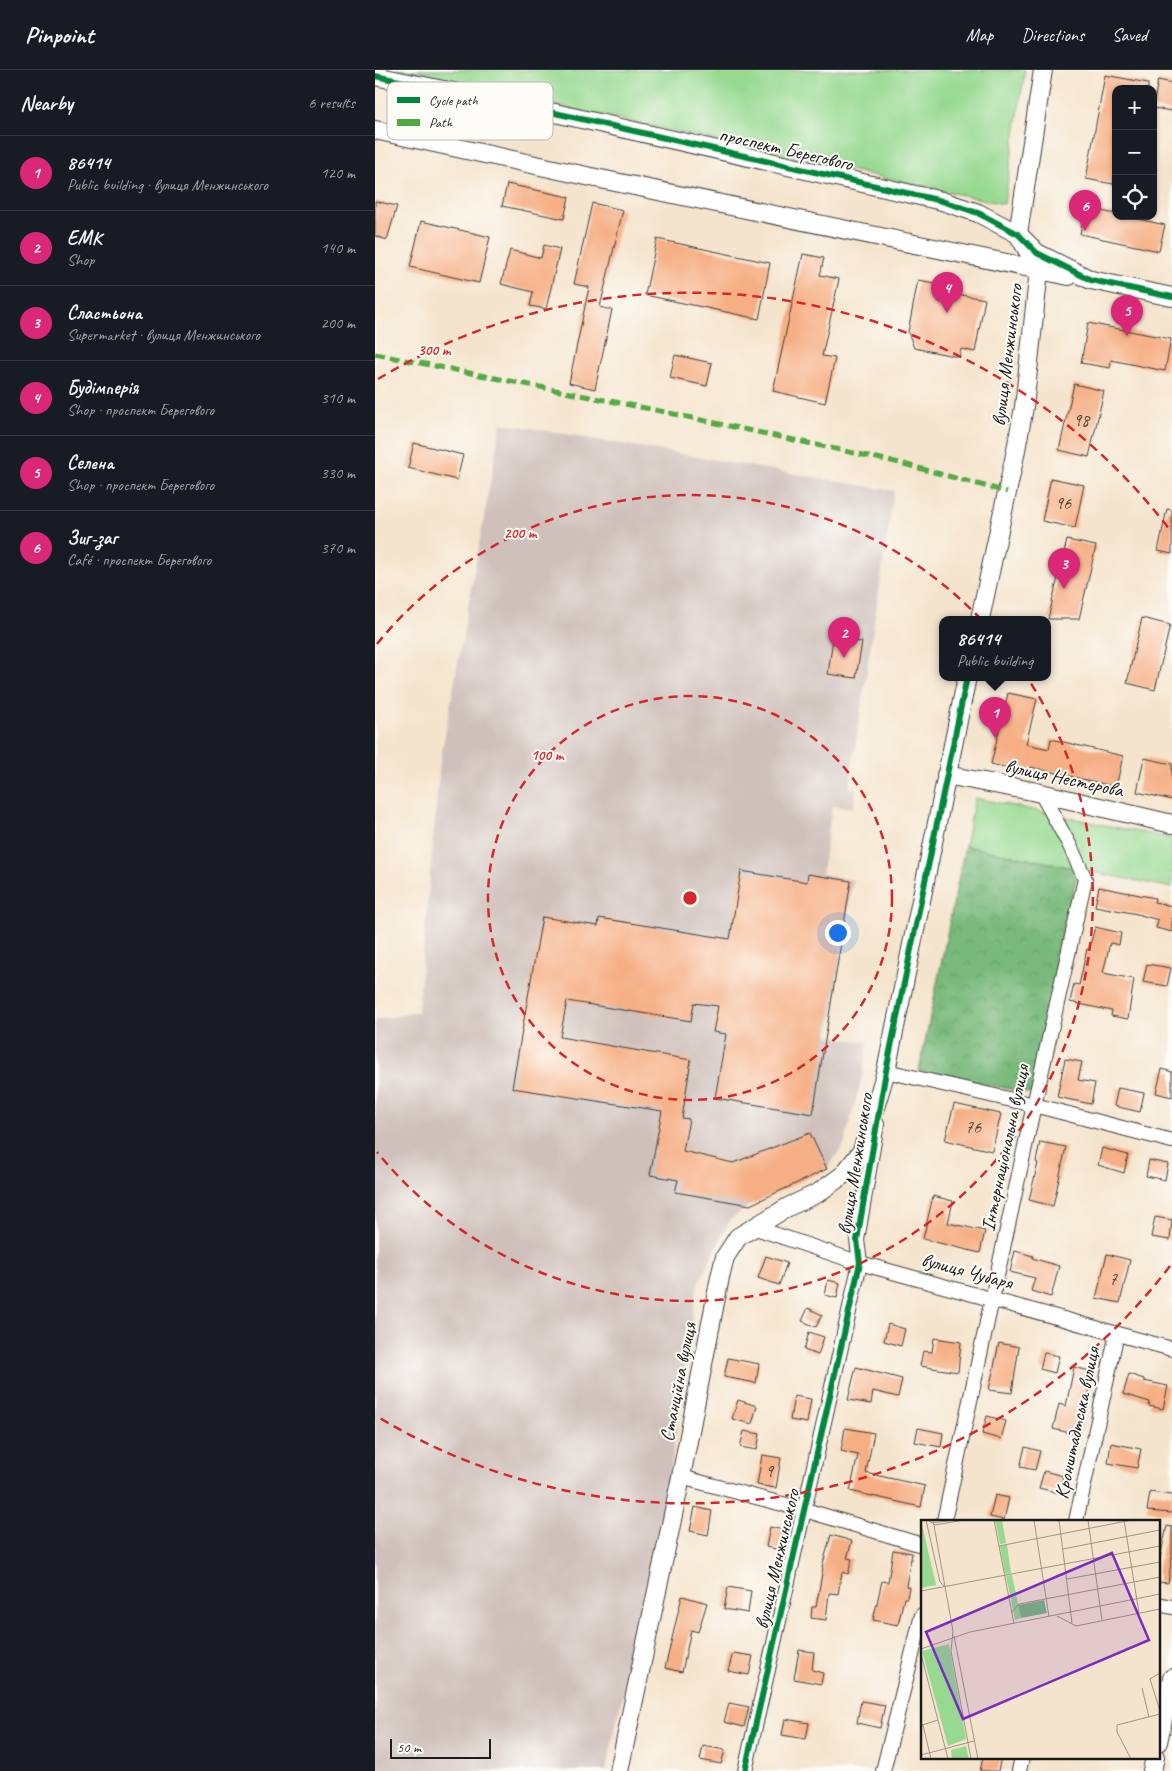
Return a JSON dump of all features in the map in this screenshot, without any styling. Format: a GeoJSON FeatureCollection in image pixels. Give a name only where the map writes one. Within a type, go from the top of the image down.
{"type":"FeatureCollection","features":[{"type":"Feature","properties":{"kind":"street"},"geometry":{"type":"LineString","coordinates":[[1018,234],[1043,70]]}},
{"type":"Feature","properties":{"kind":"street","name":"проспект Берегового"},"geometry":{"type":"LineString","coordinates":[[375,76],[404,82]]}},
{"type":"Feature","properties":{"kind":"street","name":"проспект Берегового"},"geometry":{"type":"LineString","coordinates":[[553,113],[942,201],[979,213],[1018,234],[1037,253],[1091,280],[1172,297]]}},
{"type":"Feature","properties":{"kind":"street"},"geometry":{"type":"LineString","coordinates":[[421,140],[1091,280]]}},
{"type":"Feature","properties":{"kind":"street","name":"вулиця Менжинського"},"geometry":{"type":"LineString","coordinates":[[981,616],[1024,407],[1039,270],[1018,234]]}},
{"type":"Feature","properties":{"kind":"street","name":"вулиця Менжинського"},"geometry":{"type":"LineString","coordinates":[[745,1771],[860,1263],[857,1240],[886,1071],[966,681]]}},
{"type":"Feature","properties":{"kind":"street","name":"вулиця Нестерова"},"geometry":{"type":"LineString","coordinates":[[946,775],[1041,793],[1172,824]]}},
{"type":"Feature","properties":{"kind":"street","name":"Інтернаціональна вулиця"},"geometry":{"type":"LineString","coordinates":[[944,1520],[1085,879],[1070,846],[1041,793]]}},
{"type":"Feature","properties":{"kind":"street"},"geometry":{"type":"LineString","coordinates":[[886,1071],[1034,1105],[1172,1141]]}},
{"type":"Feature","properties":{"kind":"street","name":"Станційна вулиця"},"geometry":{"type":"LineString","coordinates":[[619,1771],[725,1257],[738,1237],[753,1227],[818,1193],[843,1175],[862,1151],[886,1071]]}},
{"type":"Feature","properties":{"kind":"street","name":"вулиця Чубаря"},"geometry":{"type":"LineString","coordinates":[[753,1227],[860,1263],[1172,1349]]}},
{"type":"Feature","properties":{"kind":"street","name":"Кронштадтська вулиця"},"geometry":{"type":"LineString","coordinates":[[1076,1520],[1117,1333]]}},
{"type":"Feature","properties":{"kind":"street"},"geometry":{"type":"LineString","coordinates":[[681,1476],[921,1545]]}},
{"type":"Feature","properties":{"kind":"street"},"geometry":{"type":"LineString","coordinates":[[1159,1604],[1172,1607]]}},
{"type":"Feature","properties":{"kind":"street"},"geometry":{"type":"LineString","coordinates":[[883,1771],[921,1619]]}},
{"type":"Feature","properties":{"kind":"street"},"geometry":{"type":"LineString","coordinates":[[1159,1737],[1172,1678]]}},
{"type":"Feature","properties":{"kind":"street"},"geometry":{"type":"LineString","coordinates":[[1019,1771],[1022,1758]]}},
{"type":"Feature","properties":{"kind":"street"},"geometry":{"type":"LineString","coordinates":[[1152,1771],[1155,1758]]}},
{"type":"Feature","properties":{"kind":"shaded area"},"geometry":{"type":"Polygon","coordinates":[[[501,423],[894,491],[849,788],[856,789],[853,808],[832,806],[822,874],[853,880],[828,1036],[868,1042],[861,1081],[844,1144],[827,1169],[750,1205],[730,1220],[697,1286],[669,1480],[606,1771],[375,1771],[375,1020],[418,1012],[440,762],[501,423]]]}},
{"type":"Feature","properties":{"kind":"green space"},"geometry":{"type":"Polygon","coordinates":[[[396,70],[1025,70],[1004,204],[553,105],[553,82],[450,82],[396,70]]]}},
{"type":"Feature","properties":{"kind":"green space"},"geometry":{"type":"Polygon","coordinates":[[[975,798],[1172,839],[1172,888],[965,846],[975,798]]]}},
{"type":"Feature","properties":{"kind":"green space"},"geometry":{"type":"Polygon","coordinates":[[[965,846],[1078,869],[1033,1094],[919,1071],[965,846]]]}},
{"type":"Feature","properties":{"kind":"building"},"geometry":{"type":"Polygon","coordinates":[[[1105,75],[1148,83],[1148,85],[1112,85],[1112,184],[1086,179],[1105,75]]]}},
{"type":"Feature","properties":{"kind":"building"},"geometry":{"type":"Polygon","coordinates":[[[1158,80],[1172,83],[1172,111],[1157,109],[1158,80]]]}},
{"type":"Feature","properties":{"kind":"building"},"geometry":{"type":"Polygon","coordinates":[[[507,184],[569,197],[564,219],[502,206],[507,184]]]}},
{"type":"Feature","properties":{"kind":"building"},"geometry":{"type":"Polygon","coordinates":[[[375,201],[397,206],[387,240],[375,236],[375,201]]]}},
{"type":"Feature","properties":{"kind":"building"},"geometry":{"type":"Polygon","coordinates":[[[592,203],[623,210],[600,307],[612,310],[595,389],[569,383],[589,287],[574,284],[592,203]]]}},
{"type":"Feature","properties":{"kind":"building"},"geometry":{"type":"Polygon","coordinates":[[[1085,208],[1112,213],[1112,220],[1143,220],[1165,225],[1159,251],[1080,234],[1085,208]]]}},
{"type":"Feature","properties":{"kind":"building"},"geometry":{"type":"Polygon","coordinates":[[[421,221],[490,237],[479,283],[410,267],[421,221]]]}},
{"type":"Feature","properties":{"kind":"building"},"geometry":{"type":"Polygon","coordinates":[[[657,239],[770,263],[759,319],[645,295],[657,239]]]}},
{"type":"Feature","properties":{"kind":"building"},"geometry":{"type":"Polygon","coordinates":[[[544,245],[560,249],[546,309],[530,306],[533,292],[501,284],[510,250],[541,258],[544,245]]]}},
{"type":"Feature","properties":{"kind":"building"},"geometry":{"type":"Polygon","coordinates":[[[803,254],[824,258],[820,275],[839,279],[822,356],[835,358],[825,403],[773,391],[803,254]]]}},
{"type":"Feature","properties":{"kind":"building"},"geometry":{"type":"Polygon","coordinates":[[[918,280],[950,286],[949,293],[985,299],[975,352],[961,349],[959,357],[914,348],[908,332],[918,280]]]}},
{"type":"Feature","properties":{"kind":"building"},"geometry":{"type":"Polygon","coordinates":[[[1088,323],[1171,339],[1165,371],[1111,360],[1110,368],[1081,363],[1088,323]]]}},
{"type":"Feature","properties":{"kind":"building"},"geometry":{"type":"Polygon","coordinates":[[[675,355],[712,363],[707,386],[670,378],[675,355]]]}},
{"type":"Feature","properties":{"kind":"building"},"geometry":{"type":"Polygon","coordinates":[[[1074,384],[1104,391],[1089,457],[1059,450],[1074,384]]]}},
{"type":"Feature","properties":{"kind":"building"},"geometry":{"type":"Polygon","coordinates":[[[414,443],[463,455],[457,480],[408,468],[414,443]]]}},
{"type":"Feature","properties":{"kind":"building"},"geometry":{"type":"Polygon","coordinates":[[[1051,478],[1084,485],[1075,528],[1042,521],[1051,478]]]}},
{"type":"Feature","properties":{"kind":"building"},"geometry":{"type":"Polygon","coordinates":[[[1167,509],[1172,510],[1172,554],[1158,551],[1167,509]]]}},
{"type":"Feature","properties":{"kind":"building"},"geometry":{"type":"Polygon","coordinates":[[[1067,540],[1096,546],[1079,619],[1051,619],[1051,616],[1049,616],[1067,540]]]}},
{"type":"Feature","properties":{"kind":"building"},"geometry":{"type":"Polygon","coordinates":[[[1142,618],[1170,625],[1155,690],[1127,683],[1142,618]]]}},
{"type":"Feature","properties":{"kind":"building"},"geometry":{"type":"Polygon","coordinates":[[[833,638],[862,642],[856,678],[828,674],[833,638]]]}},
{"type":"Feature","properties":{"kind":"building"},"geometry":{"type":"Polygon","coordinates":[[[1008,693],[1037,699],[1026,744],[1049,749],[1051,739],[1123,756],[1116,787],[1031,767],[1029,773],[991,764],[1008,693]]]}},
{"type":"Feature","properties":{"kind":"building"},"geometry":{"type":"Polygon","coordinates":[[[1144,758],[1172,764],[1172,800],[1137,792],[1144,758]]]}},
{"type":"Feature","properties":{"kind":"building"},"geometry":{"type":"Polygon","coordinates":[[[741,871],[807,882],[808,874],[851,881],[813,1114],[715,1098],[726,1034],[713,1032],[718,1006],[694,1003],[691,1021],[567,1001],[560,1037],[691,1060],[682,1118],[689,1119],[683,1151],[733,1163],[810,1133],[827,1169],[750,1205],[675,1192],[678,1180],[650,1175],[662,1111],[512,1088],[542,917],[598,926],[599,918],[730,939],[741,871]]]}},
{"type":"Feature","properties":{"kind":"building"},"geometry":{"type":"Polygon","coordinates":[[[1099,887],[1155,898],[1154,902],[1172,906],[1172,932],[1156,928],[1158,920],[1095,906],[1099,887]]]}},
{"type":"Feature","properties":{"kind":"building"},"geometry":{"type":"Polygon","coordinates":[[[1095,927],[1121,933],[1119,945],[1110,943],[1103,973],[1134,979],[1128,1019],[1111,1016],[1112,1011],[1070,1002],[1074,984],[1079,985],[1087,949],[1089,949],[1095,927]]]}},
{"type":"Feature","properties":{"kind":"building"},"geometry":{"type":"Polygon","coordinates":[[[1147,964],[1171,968],[1167,986],[1143,982],[1147,964]]]}},
{"type":"Feature","properties":{"kind":"building"},"geometry":{"type":"Polygon","coordinates":[[[1065,1059],[1082,1062],[1078,1080],[1095,1083],[1091,1104],[1057,1097],[1065,1059]]]}},
{"type":"Feature","properties":{"kind":"building"},"geometry":{"type":"Polygon","coordinates":[[[1162,1069],[1172,1072],[1172,1097],[1156,1093],[1162,1069]]]}},
{"type":"Feature","properties":{"kind":"building"},"geometry":{"type":"Polygon","coordinates":[[[1118,1088],[1144,1093],[1140,1112],[1114,1106],[1118,1088]]]}},
{"type":"Feature","properties":{"kind":"building"},"geometry":{"type":"Polygon","coordinates":[[[954,1104],[1001,1114],[992,1151],[945,1140],[954,1104]]]}},
{"type":"Feature","properties":{"kind":"building"},"geometry":{"type":"Polygon","coordinates":[[[1040,1142],[1066,1147],[1053,1206],[1029,1200],[1038,1163],[1036,1162],[1040,1142]]]}},
{"type":"Feature","properties":{"kind":"building"},"geometry":{"type":"Polygon","coordinates":[[[1102,1148],[1128,1155],[1124,1173],[1098,1165],[1102,1148]]]}},
{"type":"Feature","properties":{"kind":"building"},"geometry":{"type":"Polygon","coordinates":[[[1149,1160],[1168,1164],[1165,1180],[1146,1176],[1149,1160]]]}},
{"type":"Feature","properties":{"kind":"building"},"geometry":{"type":"Polygon","coordinates":[[[933,1196],[953,1201],[948,1223],[985,1231],[980,1253],[923,1239],[933,1196]]]}},
{"type":"Feature","properties":{"kind":"building"},"geometry":{"type":"Polygon","coordinates":[[[1155,1217],[1172,1220],[1170,1240],[1151,1237],[1155,1217]]]}},
{"type":"Feature","properties":{"kind":"building"},"geometry":{"type":"Polygon","coordinates":[[[1015,1251],[1059,1266],[1051,1297],[1031,1291],[1035,1278],[1010,1272],[1015,1251]]]}},
{"type":"Feature","properties":{"kind":"building"},"geometry":{"type":"Polygon","coordinates":[[[1107,1254],[1130,1260],[1120,1303],[1096,1298],[1107,1254]]]}},
{"type":"Feature","properties":{"kind":"building"},"geometry":{"type":"Polygon","coordinates":[[[766,1256],[787,1263],[779,1285],[758,1278],[766,1256]]]}},
{"type":"Feature","properties":{"kind":"building"},"geometry":{"type":"Polygon","coordinates":[[[828,1280],[840,1283],[837,1298],[825,1295],[828,1280]]]}},
{"type":"Feature","properties":{"kind":"building"},"geometry":{"type":"Polygon","coordinates":[[[808,1308],[822,1315],[816,1327],[802,1321],[808,1308]]]}},
{"type":"Feature","properties":{"kind":"building"},"geometry":{"type":"Polygon","coordinates":[[[888,1324],[905,1329],[901,1346],[884,1341],[888,1324]]]}},
{"type":"Feature","properties":{"kind":"building"},"geometry":{"type":"Polygon","coordinates":[[[809,1332],[824,1337],[818,1355],[804,1350],[809,1332]]]}},
{"type":"Feature","properties":{"kind":"building"},"geometry":{"type":"Polygon","coordinates":[[[934,1338],[961,1342],[958,1372],[920,1366],[923,1351],[932,1352],[934,1338]]]}},
{"type":"Feature","properties":{"kind":"building"},"geometry":{"type":"Polygon","coordinates":[[[999,1343],[1019,1347],[1012,1393],[989,1390],[999,1343]]]}},
{"type":"Feature","properties":{"kind":"building"},"geometry":{"type":"Polygon","coordinates":[[[1044,1353],[1059,1356],[1055,1373],[1040,1369],[1044,1353]]]}},
{"type":"Feature","properties":{"kind":"building"},"geometry":{"type":"Polygon","coordinates":[[[728,1358],[759,1364],[756,1383],[724,1377],[728,1358]]]}},
{"type":"Feature","properties":{"kind":"building"},"geometry":{"type":"Polygon","coordinates":[[[856,1367],[902,1379],[898,1397],[873,1391],[871,1404],[848,1400],[856,1367]]]}},
{"type":"Feature","properties":{"kind":"building"},"geometry":{"type":"Polygon","coordinates":[[[1074,1367],[1094,1372],[1079,1435],[1053,1429],[1059,1404],[1066,1406],[1074,1367]]]}},
{"type":"Feature","properties":{"kind":"building"},"geometry":{"type":"Polygon","coordinates":[[[1129,1374],[1144,1379],[1144,1381],[1168,1386],[1163,1409],[1149,1406],[1150,1402],[1123,1394],[1129,1374]]]}},
{"type":"Feature","properties":{"kind":"building"},"geometry":{"type":"Polygon","coordinates":[[[794,1396],[811,1399],[807,1423],[790,1420],[794,1396]]]}},
{"type":"Feature","properties":{"kind":"building"},"geometry":{"type":"Polygon","coordinates":[[[738,1400],[757,1406],[752,1424],[732,1419],[738,1400]]]}},
{"type":"Feature","properties":{"kind":"building"},"geometry":{"type":"Polygon","coordinates":[[[987,1416],[1006,1421],[1001,1439],[982,1434],[987,1416]]]}},
{"type":"Feature","properties":{"kind":"building"},"geometry":{"type":"Polygon","coordinates":[[[845,1428],[874,1433],[866,1473],[925,1486],[921,1507],[850,1491],[858,1455],[841,1451],[845,1428]]]}},
{"type":"Feature","properties":{"kind":"building"},"geometry":{"type":"Polygon","coordinates":[[[918,1428],[943,1433],[941,1447],[915,1442],[918,1428]]]}},
{"type":"Feature","properties":{"kind":"building"},"geometry":{"type":"Polygon","coordinates":[[[744,1431],[760,1434],[757,1450],[740,1447],[744,1431]]]}},
{"type":"Feature","properties":{"kind":"building"},"geometry":{"type":"Polygon","coordinates":[[[1111,1443],[1141,1449],[1137,1468],[1108,1463],[1111,1443]]]}},
{"type":"Feature","properties":{"kind":"building"},"geometry":{"type":"Polygon","coordinates":[[[1025,1447],[1040,1451],[1035,1470],[1020,1467],[1025,1447]]]}},
{"type":"Feature","properties":{"kind":"building"},"geometry":{"type":"Polygon","coordinates":[[[762,1455],[781,1458],[776,1488],[757,1485],[762,1455]]]}},
{"type":"Feature","properties":{"kind":"building"},"geometry":{"type":"Polygon","coordinates":[[[1044,1471],[1063,1476],[1059,1493],[1039,1488],[1044,1471]]]}},
{"type":"Feature","properties":{"kind":"building"},"geometry":{"type":"Polygon","coordinates":[[[1150,1492],[1172,1495],[1172,1513],[1147,1511],[1150,1492]]]}},
{"type":"Feature","properties":{"kind":"building"},"geometry":{"type":"Polygon","coordinates":[[[995,1495],[1009,1498],[1004,1520],[990,1517],[995,1495]]]}},
{"type":"Feature","properties":{"kind":"building"},"geometry":{"type":"Polygon","coordinates":[[[695,1507],[712,1511],[708,1535],[690,1531],[695,1507]]]}},
{"type":"Feature","properties":{"kind":"building"},"geometry":{"type":"Polygon","coordinates":[[[1167,1526],[1172,1527],[1172,1557],[1168,1583],[1159,1582],[1159,1562],[1167,1526]]]}},
{"type":"Feature","properties":{"kind":"building"},"geometry":{"type":"Polygon","coordinates":[[[770,1527],[784,1530],[781,1550],[766,1547],[770,1527]]]}},
{"type":"Feature","properties":{"kind":"building"},"geometry":{"type":"Polygon","coordinates":[[[831,1535],[852,1541],[847,1558],[852,1559],[848,1574],[842,1572],[838,1594],[829,1593],[826,1620],[811,1618],[812,1607],[816,1607],[822,1567],[831,1535]]]}},
{"type":"Feature","properties":{"kind":"building"},"geometry":{"type":"Polygon","coordinates":[[[893,1550],[912,1553],[906,1586],[909,1587],[907,1598],[904,1598],[898,1625],[873,1620],[882,1581],[888,1582],[893,1550]]]}},
{"type":"Feature","properties":{"kind":"building"},"geometry":{"type":"Polygon","coordinates":[[[728,1587],[751,1591],[748,1613],[724,1609],[728,1587]]]}},
{"type":"Feature","properties":{"kind":"building"},"geometry":{"type":"Polygon","coordinates":[[[682,1596],[707,1603],[698,1632],[691,1630],[682,1672],[665,1668],[682,1596]]]}},
{"type":"Feature","properties":{"kind":"building"},"geometry":{"type":"Polygon","coordinates":[[[799,1650],[814,1652],[812,1670],[823,1673],[821,1684],[794,1679],[799,1650]]]}},
{"type":"Feature","properties":{"kind":"building"},"geometry":{"type":"Polygon","coordinates":[[[733,1653],[753,1656],[749,1675],[728,1671],[733,1653]]]}},
{"type":"Feature","properties":{"kind":"building"},"geometry":{"type":"Polygon","coordinates":[[[861,1701],[885,1705],[880,1728],[857,1723],[861,1701]]]}},
{"type":"Feature","properties":{"kind":"building"},"geometry":{"type":"Polygon","coordinates":[[[729,1703],[749,1707],[744,1727],[724,1722],[729,1703]]]}},
{"type":"Feature","properties":{"kind":"building"},"geometry":{"type":"Polygon","coordinates":[[[785,1719],[809,1723],[806,1739],[782,1735],[785,1719]]]}},
{"type":"Feature","properties":{"kind":"building"},"geometry":{"type":"Polygon","coordinates":[[[703,1746],[725,1750],[721,1764],[700,1760],[703,1746]]]}},
{"type":"Feature","properties":{"kind":"building"},"geometry":{"type":"Polygon","coordinates":[[[983,1758],[1001,1758],[998,1771],[980,1771],[983,1758]]]}},
{"type":"Feature","properties":{"kind":"marked path"},"geometry":{"type":"LineString","coordinates":[[375,354],[660,411],[900,463],[1007,492]]}},
{"type":"Feature","properties":{"kind":"cycle path"},"geometry":{"type":"LineString","coordinates":[[375,76],[404,82]]}},
{"type":"Feature","properties":{"kind":"cycle path"},"geometry":{"type":"LineString","coordinates":[[553,113],[942,201],[978,213],[1018,234],[1037,253],[1091,280],[1172,297]]}},
{"type":"Feature","properties":{"kind":"cycle path"},"geometry":{"type":"LineString","coordinates":[[745,1771],[860,1263],[857,1240],[886,1071],[966,681]]}},
{"type":"Feature","properties":{"kind":"place","name":"Зиг-заг"},"geometry":{"type":"Point","coordinates":[1085,231]}},
{"type":"Feature","properties":{"kind":"place","name":"Будімперія"},"geometry":{"type":"Point","coordinates":[947,313]}},
{"type":"Feature","properties":{"kind":"place","name":"Селена"},"geometry":{"type":"Point","coordinates":[1127,336]}},
{"type":"Feature","properties":{"kind":"place","name":"Сластьона"},"geometry":{"type":"Point","coordinates":[1064,589]}},
{"type":"Feature","properties":{"kind":"place","name":"ЕМК"},"geometry":{"type":"Point","coordinates":[844,658]}},
{"type":"Feature","properties":{"kind":"place","name":"86414"},"geometry":{"type":"Point","coordinates":[995,738]}}]}
